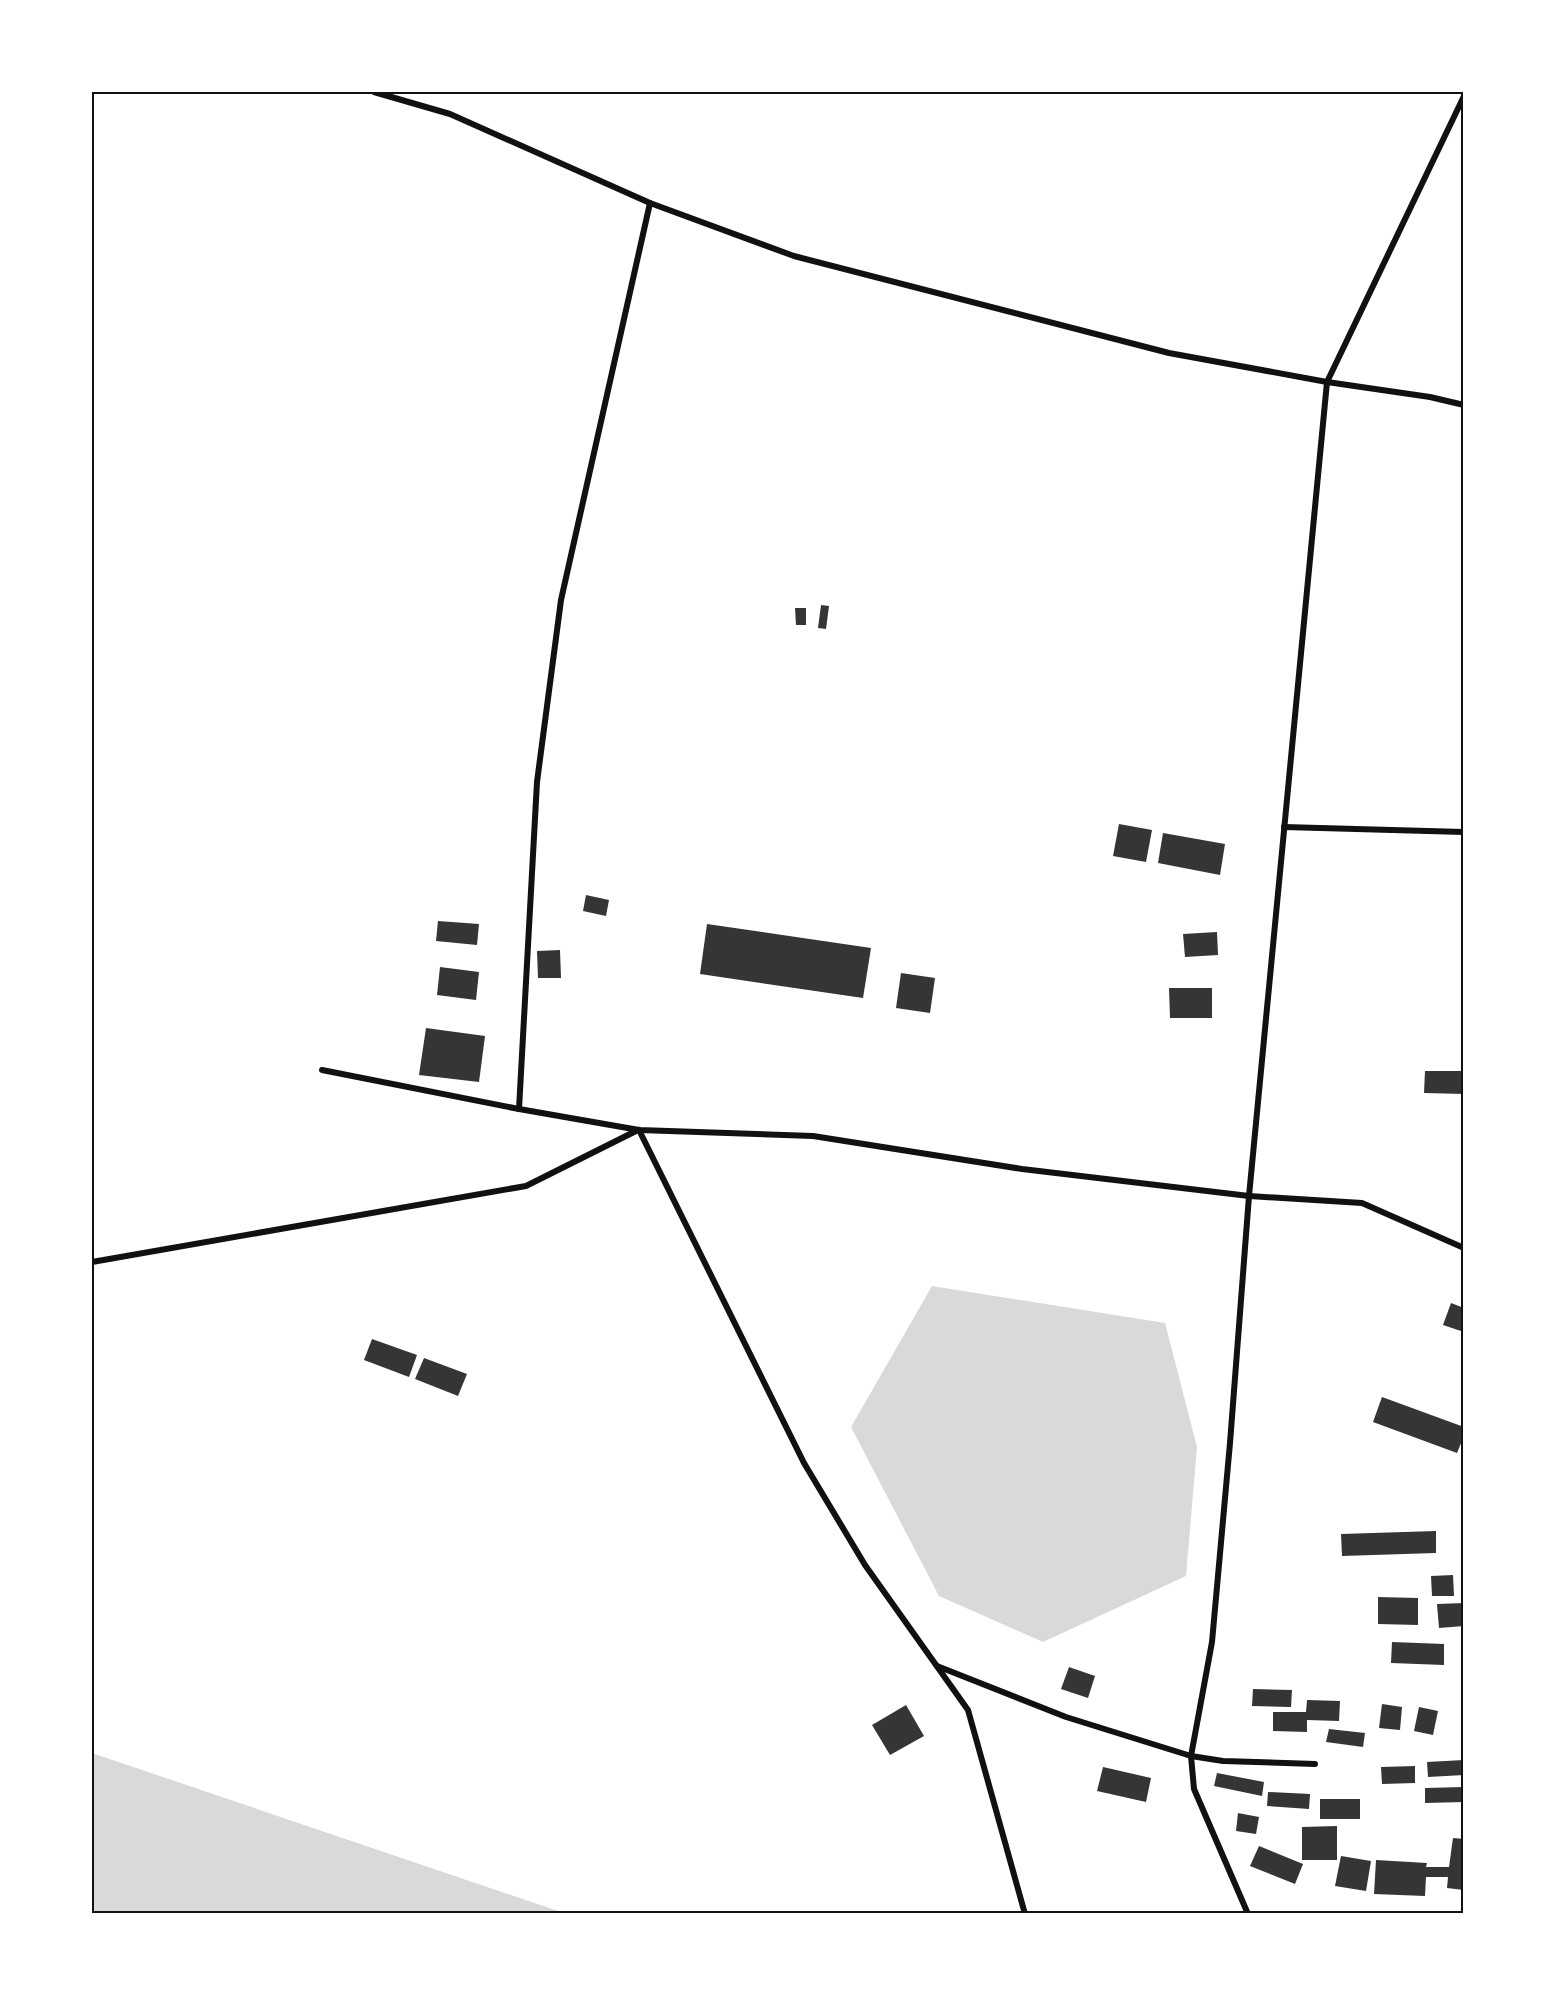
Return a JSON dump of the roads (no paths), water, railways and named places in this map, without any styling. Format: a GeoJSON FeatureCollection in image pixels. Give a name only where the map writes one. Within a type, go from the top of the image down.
{"type":"FeatureCollection","features":[{"type":"Feature","properties":{"kind":"street"},"geometry":{"type":"LineString","coordinates":[[374,92],[450,114],[650,203],[794,256],[1169,353],[1327,382],[1430,397],[1464,405]]}},
{"type":"Feature","properties":{"kind":"street"},"geometry":{"type":"LineString","coordinates":[[1248,1914],[1194,1789],[1191,1756],[1212,1642],[1230,1443],[1248,1196],[1327,382],[1464,96]]}},
{"type":"Feature","properties":{"kind":"street"},"geometry":{"type":"LineString","coordinates":[[519,1109],[537,782],[561,600],[650,203]]}},
{"type":"Feature","properties":{"kind":"street"},"geometry":{"type":"LineString","coordinates":[[1284,827],[1464,832]]}},
{"type":"Feature","properties":{"kind":"street"},"geometry":{"type":"LineString","coordinates":[[322,1071],[639,1130],[813,1136],[1022,1169],[1248,1196],[1362,1203],[1464,1248]]}},
{"type":"Feature","properties":{"kind":"street"},"geometry":{"type":"LineString","coordinates":[[92,1262],[526,1186],[639,1130]]}},
{"type":"Feature","properties":{"kind":"street"},"geometry":{"type":"LineString","coordinates":[[639,1130],[804,1464],[865,1565],[968,1710],[1025,1914]]}},
{"type":"Feature","properties":{"kind":"street"},"geometry":{"type":"LineString","coordinates":[[937,1666],[1066,1717],[1191,1756],[1223,1761],[1315,1764]]}}]}
